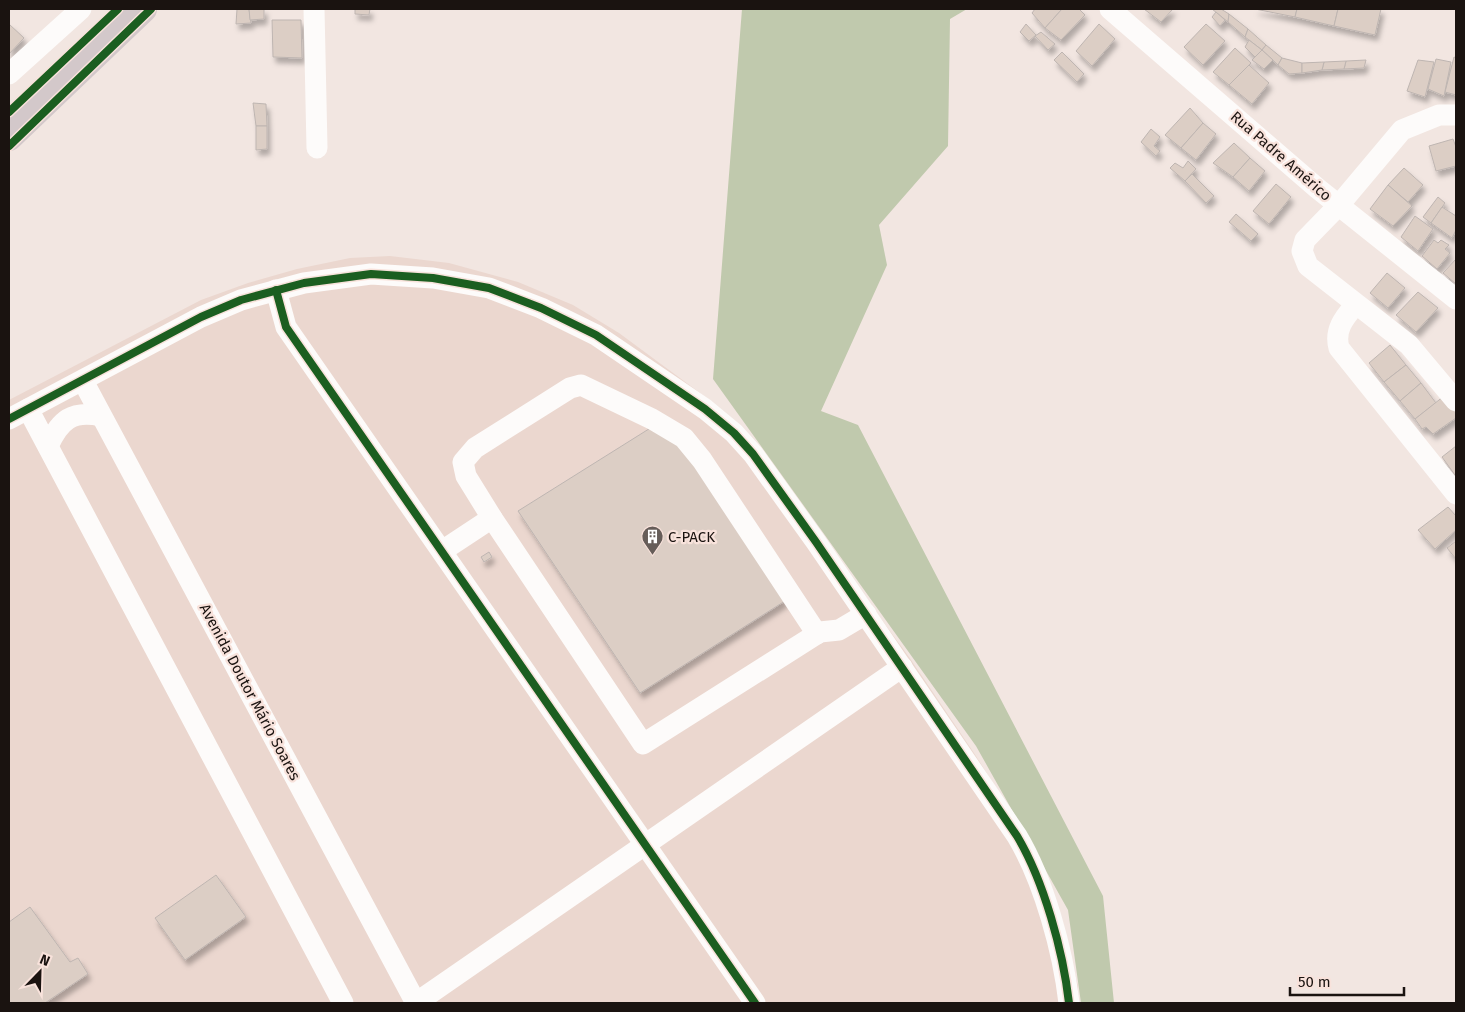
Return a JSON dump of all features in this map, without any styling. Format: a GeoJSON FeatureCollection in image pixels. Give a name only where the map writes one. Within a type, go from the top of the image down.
{"type":"FeatureCollection","features":[{"type":"Feature","properties":{"kind":"main road"},"geometry":{"type":"LineString","coordinates":[[9,119],[124,9]]}},
{"type":"Feature","properties":{"kind":"main road"},"geometry":{"type":"LineString","coordinates":[[9,137],[143,9]]}},
{"type":"Feature","properties":{"kind":"street"},"geometry":{"type":"LineString","coordinates":[[9,74],[81,9]]}},
{"type":"Feature","properties":{"kind":"street"},"geometry":{"type":"LineString","coordinates":[[314,9],[317,148]]}},
{"type":"Feature","properties":{"kind":"street","name":"Rua Padre Américo"},"geometry":{"type":"LineString","coordinates":[[1110,9],[1339,206],[1456,299]]}},
{"type":"Feature","properties":{"kind":"street"},"geometry":{"type":"LineString","coordinates":[[1456,115],[1439,115],[1402,130],[1339,206],[1305,240],[1302,251],[1308,266],[1410,345],[1456,401]]}},
{"type":"Feature","properties":{"kind":"street"},"geometry":{"type":"LineString","coordinates":[[9,419],[83,382],[202,317],[240,300],[304,283],[370,274],[433,278],[489,288],[541,308],[596,335],[705,409],[734,432],[753,454],[866,614],[1031,860],[1041,886],[1066,977],[1069,1003]]}},
{"type":"Feature","properties":{"kind":"street"},"geometry":{"type":"LineString","coordinates":[[276,290],[286,327],[755,1003]]}},
{"type":"Feature","properties":{"kind":"street"},"geometry":{"type":"LineString","coordinates":[[1356,305],[1340,327],[1336,338],[1339,348],[1456,494]]}},
{"type":"Feature","properties":{"kind":"street","name":"Avenida Doutor Mário Soares"},"geometry":{"type":"LineString","coordinates":[[83,382],[416,1003]]}},
{"type":"Feature","properties":{"kind":"street"},"geometry":{"type":"LineString","coordinates":[[817,634],[702,460],[684,438],[652,419],[582,385],[570,388],[475,448],[463,462],[466,476],[492,518],[643,744],[817,634],[839,630],[866,614]]}},
{"type":"Feature","properties":{"kind":"street"},"geometry":{"type":"LineString","coordinates":[[28,409],[343,1003]]}},
{"type":"Feature","properties":{"kind":"street"},"geometry":{"type":"LineString","coordinates":[[48,446],[63,421],[75,415],[88,413],[101,416]]}},
{"type":"Feature","properties":{"kind":"street"},"geometry":{"type":"LineString","coordinates":[[442,551],[492,518]]}},
{"type":"Feature","properties":{"kind":"street"},"geometry":{"type":"LineString","coordinates":[[416,1003],[902,667]]}},
{"type":"Feature","properties":{"kind":"shaded area"},"geometry":{"type":"Polygon","coordinates":[[[390,256],[449,263],[518,282],[573,305],[619,333],[711,401],[763,458],[909,657],[974,753],[1028,838],[1064,931],[1078,986],[1077,1003],[9,1003],[9,400],[201,300],[248,283],[297,269],[350,258],[390,256]]]}},
{"type":"Feature","properties":{"kind":"green space"},"geometry":{"type":"Polygon","coordinates":[[[742,9],[967,9],[950,19],[948,146],[879,225],[887,265],[821,411],[858,425],[1103,896],[1114,1003],[1081,1003],[1068,910],[976,746],[713,379],[742,9]]]}},
{"type":"Feature","properties":{"kind":"building"},"geometry":{"type":"Polygon","coordinates":[[[237,9],[249,9],[251,23],[236,24],[237,9]]]}},
{"type":"Feature","properties":{"kind":"building"},"geometry":{"type":"Polygon","coordinates":[[[249,9],[264,9],[264,19],[250,20],[249,9]]]}},
{"type":"Feature","properties":{"kind":"building"},"geometry":{"type":"Polygon","coordinates":[[[355,9],[370,9],[369,15],[355,14],[355,9]]]}},
{"type":"Feature","properties":{"kind":"building"},"geometry":{"type":"Polygon","coordinates":[[[1035,9],[1062,9],[1045,28],[1032,13],[1035,9]]]}},
{"type":"Feature","properties":{"kind":"building"},"geometry":{"type":"Polygon","coordinates":[[[1062,9],[1079,9],[1085,15],[1061,40],[1045,28],[1062,9]]]}},
{"type":"Feature","properties":{"kind":"building"},"geometry":{"type":"Polygon","coordinates":[[[1144,9],[1173,9],[1161,22],[1144,9]]]}},
{"type":"Feature","properties":{"kind":"building"},"geometry":{"type":"Polygon","coordinates":[[[1212,9],[1221,9],[1229,14],[1228,22],[1212,9]]]}},
{"type":"Feature","properties":{"kind":"building"},"geometry":{"type":"Polygon","coordinates":[[[1255,9],[1297,9],[1295,17],[1255,9]]]}},
{"type":"Feature","properties":{"kind":"building"},"geometry":{"type":"Polygon","coordinates":[[[1297,9],[1338,9],[1334,26],[1295,17],[1297,9]]]}},
{"type":"Feature","properties":{"kind":"building"},"geometry":{"type":"Polygon","coordinates":[[[1338,9],[1381,9],[1375,35],[1334,26],[1338,9]]]}},
{"type":"Feature","properties":{"kind":"building"},"geometry":{"type":"Polygon","coordinates":[[[1216,12],[1225,20],[1220,26],[1212,17],[1216,12]]]}},
{"type":"Feature","properties":{"kind":"building"},"geometry":{"type":"Polygon","coordinates":[[[1229,14],[1248,29],[1245,37],[1228,22],[1229,14]]]}},
{"type":"Feature","properties":{"kind":"building"},"geometry":{"type":"Polygon","coordinates":[[[272,20],[301,20],[302,58],[273,57],[272,20]]]}},
{"type":"Feature","properties":{"kind":"building"},"geometry":{"type":"Polygon","coordinates":[[[9,24],[24,38],[9,54],[9,24]]]}},
{"type":"Feature","properties":{"kind":"building"},"geometry":{"type":"Polygon","coordinates":[[[1026,24],[1036,35],[1029,41],[1020,32],[1026,24]]]}},
{"type":"Feature","properties":{"kind":"building"},"geometry":{"type":"Polygon","coordinates":[[[1099,24],[1115,39],[1092,66],[1076,51],[1099,24]]]}},
{"type":"Feature","properties":{"kind":"building"},"geometry":{"type":"Polygon","coordinates":[[[1206,24],[1225,41],[1203,65],[1184,47],[1206,24]]]}},
{"type":"Feature","properties":{"kind":"building"},"geometry":{"type":"Polygon","coordinates":[[[1248,29],[1266,45],[1262,50],[1245,37],[1248,29]]]}},
{"type":"Feature","properties":{"kind":"building"},"geometry":{"type":"Polygon","coordinates":[[[1041,32],[1055,44],[1048,50],[1035,36],[1041,32]]]}},
{"type":"Feature","properties":{"kind":"building"},"geometry":{"type":"Polygon","coordinates":[[[1249,40],[1262,50],[1255,57],[1245,47],[1249,40]]]}},
{"type":"Feature","properties":{"kind":"building"},"geometry":{"type":"Polygon","coordinates":[[[1266,45],[1282,58],[1278,65],[1262,50],[1266,45]]]}},
{"type":"Feature","properties":{"kind":"building"},"geometry":{"type":"Polygon","coordinates":[[[1235,48],[1251,63],[1229,85],[1213,72],[1235,48]]]}},
{"type":"Feature","properties":{"kind":"building"},"geometry":{"type":"Polygon","coordinates":[[[1262,50],[1273,60],[1264,69],[1252,60],[1262,50]]]}},
{"type":"Feature","properties":{"kind":"building"},"geometry":{"type":"Polygon","coordinates":[[[1062,52],[1084,74],[1077,82],[1054,60],[1062,52]]]}},
{"type":"Feature","properties":{"kind":"building"},"geometry":{"type":"Polygon","coordinates":[[[1454,57],[1456,58],[1456,95],[1445,92],[1454,57]]]}},
{"type":"Feature","properties":{"kind":"building"},"geometry":{"type":"Polygon","coordinates":[[[1282,58],[1302,63],[1302,73],[1289,74],[1278,65],[1282,58]]]}},
{"type":"Feature","properties":{"kind":"building"},"geometry":{"type":"Polygon","coordinates":[[[1436,59],[1451,62],[1444,96],[1428,89],[1436,59]]]}},
{"type":"Feature","properties":{"kind":"building"},"geometry":{"type":"Polygon","coordinates":[[[1366,60],[1364,68],[1344,69],[1346,61],[1366,60]]]}},
{"type":"Feature","properties":{"kind":"building"},"geometry":{"type":"Polygon","coordinates":[[[1418,60],[1434,62],[1425,97],[1407,91],[1418,60]]]}},
{"type":"Feature","properties":{"kind":"building"},"geometry":{"type":"Polygon","coordinates":[[[1346,61],[1344,69],[1322,70],[1324,62],[1346,61]]]}},
{"type":"Feature","properties":{"kind":"building"},"geometry":{"type":"Polygon","coordinates":[[[1324,62],[1322,70],[1302,73],[1302,63],[1324,62]]]}},
{"type":"Feature","properties":{"kind":"building"},"geometry":{"type":"Polygon","coordinates":[[[1249,65],[1269,83],[1252,104],[1229,85],[1249,65]]]}},
{"type":"Feature","properties":{"kind":"building"},"geometry":{"type":"Polygon","coordinates":[[[253,103],[266,104],[267,126],[256,126],[253,103]]]}},
{"type":"Feature","properties":{"kind":"building"},"geometry":{"type":"Polygon","coordinates":[[[1190,108],[1203,123],[1181,148],[1165,135],[1190,108]]]}},
{"type":"Feature","properties":{"kind":"building"},"geometry":{"type":"Polygon","coordinates":[[[1203,123],[1216,134],[1196,160],[1181,148],[1203,123]]]}},
{"type":"Feature","properties":{"kind":"building"},"geometry":{"type":"Polygon","coordinates":[[[256,126],[267,126],[267,149],[256,150],[256,126]]]}},
{"type":"Feature","properties":{"kind":"building"},"geometry":{"type":"Polygon","coordinates":[[[1151,129],[1160,137],[1154,146],[1160,151],[1156,156],[1141,142],[1151,129]]]}},
{"type":"Feature","properties":{"kind":"building"},"geometry":{"type":"Polygon","coordinates":[[[1453,139],[1456,147],[1456,166],[1436,171],[1429,146],[1453,139]]]}},
{"type":"Feature","properties":{"kind":"building"},"geometry":{"type":"Polygon","coordinates":[[[1234,143],[1250,158],[1233,177],[1213,163],[1234,143]]]}},
{"type":"Feature","properties":{"kind":"building"},"geometry":{"type":"Polygon","coordinates":[[[1250,158],[1265,171],[1249,191],[1233,177],[1250,158]]]}},
{"type":"Feature","properties":{"kind":"building"},"geometry":{"type":"Polygon","coordinates":[[[1188,161],[1196,169],[1185,181],[1170,168],[1175,163],[1183,168],[1188,161]]]}},
{"type":"Feature","properties":{"kind":"building"},"geometry":{"type":"Polygon","coordinates":[[[1404,168],[1423,185],[1408,202],[1388,185],[1404,168]]]}},
{"type":"Feature","properties":{"kind":"building"},"geometry":{"type":"Polygon","coordinates":[[[1192,174],[1214,196],[1206,203],[1185,181],[1192,174]]]}},
{"type":"Feature","properties":{"kind":"building"},"geometry":{"type":"Polygon","coordinates":[[[1276,184],[1291,197],[1269,224],[1253,211],[1276,184]]]}},
{"type":"Feature","properties":{"kind":"building"},"geometry":{"type":"Polygon","coordinates":[[[1388,185],[1412,206],[1393,226],[1370,209],[1388,185]]]}},
{"type":"Feature","properties":{"kind":"building"},"geometry":{"type":"Polygon","coordinates":[[[1438,197],[1445,203],[1431,223],[1423,217],[1438,197]]]}},
{"type":"Feature","properties":{"kind":"building"},"geometry":{"type":"Polygon","coordinates":[[[1442,207],[1456,216],[1456,230],[1452,238],[1431,223],[1442,207]]]}},
{"type":"Feature","properties":{"kind":"building"},"geometry":{"type":"Polygon","coordinates":[[[1236,214],[1258,234],[1251,241],[1229,222],[1236,214]]]}},
{"type":"Feature","properties":{"kind":"building"},"geometry":{"type":"Polygon","coordinates":[[[1415,216],[1433,229],[1418,251],[1401,237],[1415,216]]]}},
{"type":"Feature","properties":{"kind":"building"},"geometry":{"type":"Polygon","coordinates":[[[1434,240],[1438,243],[1441,240],[1449,245],[1445,249],[1450,253],[1437,269],[1422,256],[1434,240]]]}},
{"type":"Feature","properties":{"kind":"building"},"geometry":{"type":"Polygon","coordinates":[[[1456,259],[1456,284],[1443,273],[1456,259]]]}},
{"type":"Feature","properties":{"kind":"building"},"geometry":{"type":"Polygon","coordinates":[[[1387,273],[1405,288],[1388,308],[1370,293],[1387,273]]]}},
{"type":"Feature","properties":{"kind":"building"},"geometry":{"type":"Polygon","coordinates":[[[1418,292],[1438,308],[1416,332],[1396,315],[1418,292]]]}},
{"type":"Feature","properties":{"kind":"building"},"geometry":{"type":"Polygon","coordinates":[[[1390,345],[1406,365],[1384,382],[1369,363],[1390,345]]]}},
{"type":"Feature","properties":{"kind":"building"},"geometry":{"type":"Polygon","coordinates":[[[1406,365],[1421,383],[1400,401],[1384,382],[1406,365]]]}},
{"type":"Feature","properties":{"kind":"building"},"geometry":{"type":"Polygon","coordinates":[[[1421,383],[1436,403],[1415,419],[1400,401],[1421,383]]]}},
{"type":"Feature","properties":{"kind":"building"},"geometry":{"type":"Polygon","coordinates":[[[1444,396],[1456,412],[1456,418],[1433,434],[1426,427],[1422,429],[1415,419],[1444,396]]]}},
{"type":"Feature","properties":{"kind":"building","name":"C-PACK"},"geometry":{"type":"Polygon","coordinates":[[[652,427],[681,442],[785,601],[640,693],[518,511],[652,427]]]}},
{"type":"Feature","properties":{"kind":"building"},"geometry":{"type":"Polygon","coordinates":[[[1456,446],[1456,474],[1455,475],[1442,457],[1456,446]]]}},
{"type":"Feature","properties":{"kind":"building"},"geometry":{"type":"Polygon","coordinates":[[[1448,507],[1456,516],[1456,530],[1435,549],[1418,530],[1448,507]]]}},
{"type":"Feature","properties":{"kind":"building"},"geometry":{"type":"Polygon","coordinates":[[[1456,541],[1456,559],[1447,548],[1456,541]]]}},
{"type":"Feature","properties":{"kind":"building"},"geometry":{"type":"Polygon","coordinates":[[[489,552],[492,557],[484,562],[481,557],[489,552]]]}},
{"type":"Feature","properties":{"kind":"building"},"geometry":{"type":"Polygon","coordinates":[[[216,875],[246,917],[185,960],[155,918],[216,875]]]}},
{"type":"Feature","properties":{"kind":"building"},"geometry":{"type":"Polygon","coordinates":[[[30,907],[70,962],[78,958],[88,974],[45,1003],[9,1003],[9,922],[30,907]]]}},
{"type":"Feature","properties":{"kind":"cycle path"},"geometry":{"type":"LineString","coordinates":[[9,112],[118,9]]}},
{"type":"Feature","properties":{"kind":"cycle path"},"geometry":{"type":"LineString","coordinates":[[9,146],[151,9]]}},
{"type":"Feature","properties":{"kind":"cycle path"},"geometry":{"type":"LineString","coordinates":[[9,419],[201,317],[241,300],[304,283],[371,274],[433,278],[489,288],[541,308],[596,335],[705,409],[734,433],[753,454],[816,542],[1017,836],[1027,854],[1051,917],[1062,961],[1069,1003]]}},
{"type":"Feature","properties":{"kind":"cycle path"},"geometry":{"type":"LineString","coordinates":[[276,290],[286,327],[755,1003]]}},
{"type":"Feature","properties":{"kind":"place","name":"C-PACK"},"geometry":{"type":"Point","coordinates":[652,556]}}]}
